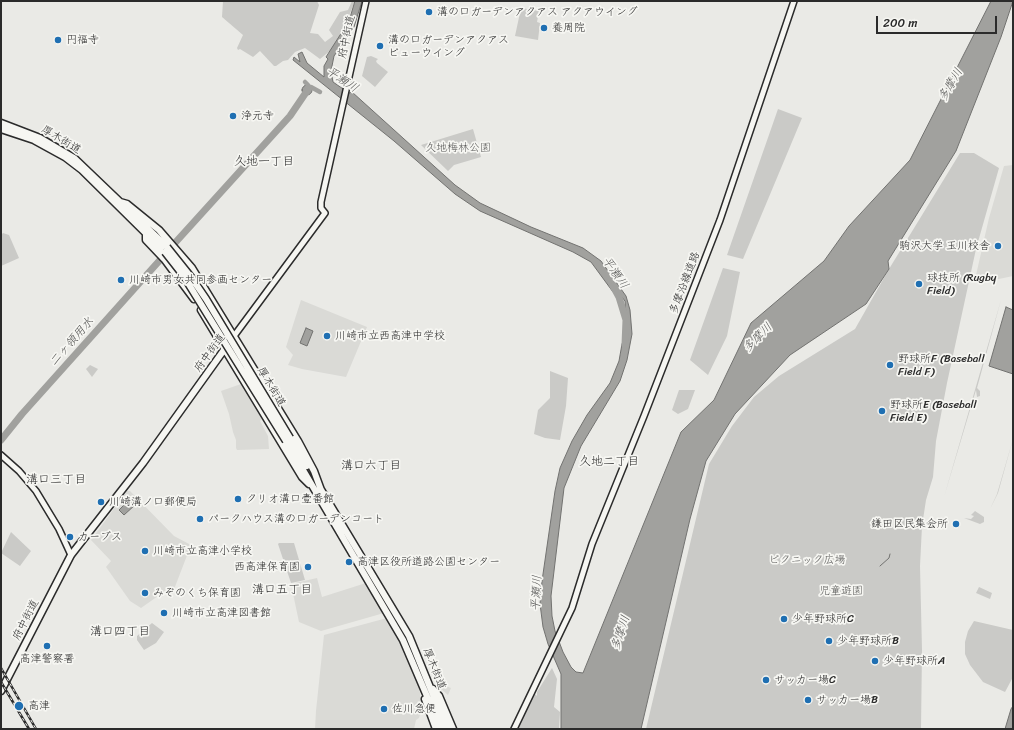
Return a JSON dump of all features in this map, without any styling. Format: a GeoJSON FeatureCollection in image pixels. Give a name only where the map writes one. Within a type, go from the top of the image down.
{"type":"FeatureCollection","features":[{"type":"Feature","properties":{"kind":"highway","name":"厚木街道"},"geometry":{"type":"LineString","coordinates":[[1,123],[40,138],[60,149],[86,168],[166,250],[184,275],[288,439],[318,490],[399,618],[420,661],[426,686],[440,719],[447,729]]}},
{"type":"Feature","properties":{"kind":"highway","name":"厚木街道"},"geometry":{"type":"LineString","coordinates":[[1,129],[34,140],[65,157],[82,170],[146,233],[166,250]]}},
{"type":"Feature","properties":{"kind":"highway"},"geometry":{"type":"LineString","coordinates":[[120,202],[127,204],[142,216],[175,248],[192,268],[254,368],[314,471],[318,490]]}},
{"type":"Feature","properties":{"kind":"highway"},"geometry":{"type":"LineString","coordinates":[[146,233],[146,240],[165,260],[193,296],[302,477],[318,490]]}},
{"type":"Feature","properties":{"kind":"highway","name":"府中街道"},"geometry":{"type":"LineString","coordinates":[[1,691],[71,555],[142,462],[234,336]]}},
{"type":"Feature","properties":{"kind":"highway"},"geometry":{"type":"LineString","coordinates":[[241,376],[244,370],[254,368]]}},
{"type":"Feature","properties":{"kind":"highway"},"geometry":{"type":"LineString","coordinates":[[426,686],[426,702],[436,729]]}},
{"type":"Feature","properties":{"kind":"highway"},"geometry":{"type":"LineString","coordinates":[[426,686],[439,696],[453,729]]}},
{"type":"Feature","properties":{"kind":"highway","name":"厚木街道"},"geometry":{"type":"LineString","coordinates":[[440,719],[441,729]]}},
{"type":"Feature","properties":{"kind":"main road","name":"府中街道"},"geometry":{"type":"LineString","coordinates":[[234,336],[325,213],[321,208],[321,202],[366,1]]}},
{"type":"Feature","properties":{"kind":"main road","name":"多摩沿線道路"},"geometry":{"type":"LineString","coordinates":[[514,729],[572,608],[592,544],[644,416],[720,220],[794,1]]}},
{"type":"Feature","properties":{"kind":"main road"},"geometry":{"type":"LineString","coordinates":[[1,455],[19,471],[36,491],[59,529],[71,555]]}},
{"type":"Feature","properties":{"kind":"shaded area","name":"駒沢大学 玉川校舎"},"geometry":{"type":"Polygon","coordinates":[[[1013,165],[1013,276],[980,283],[981,276],[976,275],[989,218],[1004,166],[1013,165]]]}},
{"type":"Feature","properties":{"kind":"shaded area","name":"川崎市立西高津中学校"},"geometry":{"type":"Polygon","coordinates":[[[301,300],[367,327],[346,377],[288,365],[293,355],[286,347],[301,300]]]}},
{"type":"Feature","properties":{"kind":"shaded area"},"geometry":{"type":"Polygon","coordinates":[[[241,384],[262,419],[260,421],[268,436],[269,449],[237,450],[236,448],[236,440],[221,391],[241,384]]]}},
{"type":"Feature","properties":{"kind":"shaded area","name":"川崎市立高津小学校"},"geometry":{"type":"Polygon","coordinates":[[[127,491],[130,491],[174,536],[191,545],[173,592],[168,589],[141,608],[130,601],[106,567],[111,561],[91,540],[127,491]]]}},
{"type":"Feature","properties":{"kind":"shaded area"},"geometry":{"type":"Polygon","coordinates":[[[317,578],[322,597],[366,583],[384,613],[321,631],[299,622],[291,584],[317,578]]]}},
{"type":"Feature","properties":{"kind":"shaded area"},"geometry":{"type":"Polygon","coordinates":[[[387,618],[407,654],[419,686],[422,708],[419,718],[416,720],[414,729],[315,729],[324,635],[387,618]]]}},
{"type":"Feature","properties":{"kind":"shaded area"},"geometry":{"type":"Polygon","coordinates":[[[441,684],[451,688],[448,695],[440,688],[441,684]]]}},
{"type":"Feature","properties":{"kind":"green space"},"geometry":{"type":"Polygon","coordinates":[[[223,1],[317,1],[319,5],[310,33],[318,34],[325,42],[333,36],[329,30],[340,12],[348,10],[352,1],[355,1],[342,33],[331,50],[320,59],[305,48],[295,52],[288,60],[274,66],[260,51],[253,57],[240,49],[238,50],[237,48],[243,35],[222,17],[223,1]]]}},
{"type":"Feature","properties":{"kind":"green space"},"geometry":{"type":"Polygon","coordinates":[[[521,8],[539,11],[537,22],[540,23],[538,40],[515,36],[521,8]]]}},
{"type":"Feature","properties":{"kind":"green space"},"geometry":{"type":"Polygon","coordinates":[[[371,56],[378,59],[376,61],[377,63],[388,72],[375,87],[362,76],[367,57],[371,56]]]}},
{"type":"Feature","properties":{"kind":"green space"},"geometry":{"type":"Polygon","coordinates":[[[778,109],[802,118],[743,259],[727,255],[778,109]]]}},
{"type":"Feature","properties":{"kind":"green space","name":"久地梅林公園"},"geometry":{"type":"Polygon","coordinates":[[[473,129],[481,157],[454,165],[448,171],[421,145],[473,129]]]}},
{"type":"Feature","properties":{"kind":"green space"},"geometry":{"type":"Polygon","coordinates":[[[960,153],[974,153],[999,168],[976,249],[947,383],[936,441],[933,477],[926,500],[922,526],[920,566],[922,650],[921,729],[646,729],[709,464],[732,426],[754,397],[779,376],[855,329],[889,269],[960,153]]]}},
{"type":"Feature","properties":{"kind":"green space"},"geometry":{"type":"Polygon","coordinates":[[[3,233],[9,235],[19,258],[1,266],[1,235],[3,233]]]}},
{"type":"Feature","properties":{"kind":"green space"},"geometry":{"type":"Polygon","coordinates":[[[723,268],[740,272],[727,336],[708,375],[690,360],[723,268]]]}},
{"type":"Feature","properties":{"kind":"green space"},"geometry":{"type":"Polygon","coordinates":[[[1001,300],[977,388],[980,391],[980,396],[977,397],[976,390],[944,497],[1001,300]]]}},
{"type":"Feature","properties":{"kind":"green space"},"geometry":{"type":"Polygon","coordinates":[[[90,365],[98,369],[92,377],[86,369],[90,365]]]}},
{"type":"Feature","properties":{"kind":"green space"},"geometry":{"type":"Polygon","coordinates":[[[550,371],[568,378],[566,406],[560,440],[545,438],[534,434],[538,410],[550,398],[550,371]]]}},
{"type":"Feature","properties":{"kind":"green space"},"geometry":{"type":"Polygon","coordinates":[[[679,390],[695,390],[688,409],[678,414],[672,410],[679,390]]]}},
{"type":"Feature","properties":{"kind":"green space"},"geometry":{"type":"Polygon","coordinates":[[[1013,439],[998,493],[990,509],[997,494],[1013,439]]]}},
{"type":"Feature","properties":{"kind":"green space"},"geometry":{"type":"Polygon","coordinates":[[[975,511],[984,517],[984,522],[980,524],[964,518],[971,519],[974,516],[971,515],[975,511]]]}},
{"type":"Feature","properties":{"kind":"green space"},"geometry":{"type":"Polygon","coordinates":[[[11,532],[31,551],[20,566],[1,553],[11,532]]]}},
{"type":"Feature","properties":{"kind":"green space"},"geometry":{"type":"Polygon","coordinates":[[[294,543],[305,580],[291,583],[278,544],[294,543]]]}},
{"type":"Feature","properties":{"kind":"green space"},"geometry":{"type":"Polygon","coordinates":[[[979,587],[992,593],[990,599],[976,593],[979,587]]]}},
{"type":"Feature","properties":{"kind":"green space"},"geometry":{"type":"Polygon","coordinates":[[[974,621],[1013,630],[1013,677],[1005,692],[983,682],[970,665],[965,654],[965,642],[968,631],[974,621]]]}},
{"type":"Feature","properties":{"kind":"green space"},"geometry":{"type":"Polygon","coordinates":[[[152,623],[164,632],[156,643],[144,650],[137,640],[137,636],[152,623]]]}},
{"type":"Feature","properties":{"kind":"green space"},"geometry":{"type":"Polygon","coordinates":[[[552,668],[557,679],[554,707],[560,712],[559,729],[517,729],[533,692],[537,696],[537,692],[552,668]]]}},
{"type":"Feature","properties":{"kind":"water","name":"多摩川"},"geometry":{"type":"Polygon","coordinates":[[[355,1],[362,1],[354,27],[334,56],[331,71],[333,82],[349,93],[352,92],[455,185],[480,203],[531,227],[583,248],[601,261],[626,296],[630,310],[632,334],[627,360],[620,381],[581,446],[564,488],[551,596],[552,616],[555,631],[563,652],[571,667],[576,672],[583,673],[681,432],[714,400],[751,323],[824,261],[849,226],[910,160],[991,1],[1013,1],[1001,37],[956,151],[888,261],[889,269],[866,304],[790,355],[735,414],[706,461],[690,519],[641,729],[561,729],[561,674],[548,644],[543,627],[540,604],[555,491],[560,468],[572,441],[587,415],[610,383],[619,361],[622,344],[627,332],[625,301],[621,296],[613,292],[591,262],[573,252],[480,211],[455,194],[394,141],[293,60],[294,57],[300,62],[298,54],[302,52],[307,63],[324,77],[324,66],[328,59],[326,57],[349,21],[355,1]]]}},
{"type":"Feature","properties":{"kind":"water"},"geometry":{"type":"Polygon","coordinates":[[[305,85],[309,85],[311,86],[311,94],[305,95],[302,92],[302,88],[305,85]]]}},
{"type":"Feature","properties":{"kind":"water"},"geometry":{"type":"Polygon","coordinates":[[[1006,307],[1013,310],[1013,374],[989,366],[1006,307]]]}},
{"type":"Feature","properties":{"kind":"water"},"geometry":{"type":"Polygon","coordinates":[[[306,328],[313,331],[307,346],[300,343],[306,328]]]}},
{"type":"Feature","properties":{"kind":"water"},"geometry":{"type":"Polygon","coordinates":[[[130,499],[135,505],[124,515],[119,510],[130,499]]]}},
{"type":"Feature","properties":{"kind":"water"},"geometry":{"type":"Polygon","coordinates":[[[1013,706],[1013,729],[1005,729],[1011,709],[1013,706]]]}},
{"type":"Feature","properties":{"kind":"waterway","name":"二ヶ領用水"},"geometry":{"type":"LineString","coordinates":[[305,82],[308,85]]}},
{"type":"Feature","properties":{"kind":"waterway"},"geometry":{"type":"LineString","coordinates":[[311,87],[320,92]]}},
{"type":"Feature","properties":{"kind":"waterway","name":"二ヶ領用水"},"geometry":{"type":"LineString","coordinates":[[174,244],[290,116],[309,88]]}},
{"type":"Feature","properties":{"kind":"waterway","name":"二ヶ領用水"},"geometry":{"type":"LineString","coordinates":[[1,440],[22,414],[160,260]]}},
{"type":"Feature","properties":{"kind":"waterway","name":"平瀬川"},"geometry":{"type":"LineString","coordinates":[[613,286],[619,297],[626,320],[625,345]]}},
{"type":"Feature","properties":{"kind":"waterway"},"geometry":{"type":"LineString","coordinates":[[880,566],[889,558],[890,554]]}},
{"type":"Feature","properties":{"kind":"railway"},"geometry":{"type":"LineString","coordinates":[[1,668],[36,729]]}},
{"type":"Feature","properties":{"kind":"railway"},"geometry":{"type":"LineString","coordinates":[[1,682],[29,729]]}},
{"type":"Feature","properties":{"kind":"place","name":"溝の口ガーデンアクアス アクアウイング"},"geometry":{"type":"Point","coordinates":[429,12]}},
{"type":"Feature","properties":{"kind":"place","name":"養周院"},"geometry":{"type":"Point","coordinates":[544,28]}},
{"type":"Feature","properties":{"kind":"place","name":"円福寺"},"geometry":{"type":"Point","coordinates":[58,40]}},
{"type":"Feature","properties":{"kind":"place","name":"溝の口ガーデンアクアス ビューウイング"},"geometry":{"type":"Point","coordinates":[380,46]}},
{"type":"Feature","properties":{"kind":"place","name":"浄元寺"},"geometry":{"type":"Point","coordinates":[233,116]}},
{"type":"Feature","properties":{"kind":"place","name":"駒沢大学 玉川校舎"},"geometry":{"type":"Point","coordinates":[998,246]}},
{"type":"Feature","properties":{"kind":"place","name":"川崎市男女共同参画センター"},"geometry":{"type":"Point","coordinates":[121,280]}},
{"type":"Feature","properties":{"kind":"place","name":"球技所 (Rugby Field)"},"geometry":{"type":"Point","coordinates":[919,284]}},
{"type":"Feature","properties":{"kind":"place","name":"川崎市立西高津中学校"},"geometry":{"type":"Point","coordinates":[327,336]}},
{"type":"Feature","properties":{"kind":"place","name":"野球所F (Baseball Field F)"},"geometry":{"type":"Point","coordinates":[890,365]}},
{"type":"Feature","properties":{"kind":"place","name":"野球所E (Baseball Field E)"},"geometry":{"type":"Point","coordinates":[882,411]}},
{"type":"Feature","properties":{"kind":"place","name":"クリオ溝口壹番館"},"geometry":{"type":"Point","coordinates":[238,499]}},
{"type":"Feature","properties":{"kind":"place","name":"川崎溝ノ口郵便局"},"geometry":{"type":"Point","coordinates":[101,502]}},
{"type":"Feature","properties":{"kind":"place","name":"パークハウス溝の口ガーデンコート"},"geometry":{"type":"Point","coordinates":[200,519]}},
{"type":"Feature","properties":{"kind":"place","name":"鎌田区民集会所"},"geometry":{"type":"Point","coordinates":[956,524]}},
{"type":"Feature","properties":{"kind":"place","name":"カーブス"},"geometry":{"type":"Point","coordinates":[70,537]}},
{"type":"Feature","properties":{"kind":"place","name":"川崎市立高津小学校"},"geometry":{"type":"Point","coordinates":[145,551]}},
{"type":"Feature","properties":{"kind":"place","name":"高津区役所道路公園センター"},"geometry":{"type":"Point","coordinates":[349,562]}},
{"type":"Feature","properties":{"kind":"place","name":"西高津保育園"},"geometry":{"type":"Point","coordinates":[308,567]}},
{"type":"Feature","properties":{"kind":"place","name":"みぞのくち保育園"},"geometry":{"type":"Point","coordinates":[145,593]}},
{"type":"Feature","properties":{"kind":"place","name":"川崎市立高津図書館"},"geometry":{"type":"Point","coordinates":[164,613]}},
{"type":"Feature","properties":{"kind":"place","name":"少年野球所C"},"geometry":{"type":"Point","coordinates":[784,619]}},
{"type":"Feature","properties":{"kind":"place","name":"少年野球所B"},"geometry":{"type":"Point","coordinates":[829,641]}},
{"type":"Feature","properties":{"kind":"place","name":"高津警察署"},"geometry":{"type":"Point","coordinates":[47,646]}},
{"type":"Feature","properties":{"kind":"place","name":"少年野球所A"},"geometry":{"type":"Point","coordinates":[875,661]}},
{"type":"Feature","properties":{"kind":"place","name":"サッカー場C"},"geometry":{"type":"Point","coordinates":[766,680]}},
{"type":"Feature","properties":{"kind":"place","name":"サッカー場B"},"geometry":{"type":"Point","coordinates":[808,700]}},
{"type":"Feature","properties":{"kind":"place","name":"高津"},"geometry":{"type":"Point","coordinates":[19,706]}},
{"type":"Feature","properties":{"kind":"place","name":"佐川急便"},"geometry":{"type":"Point","coordinates":[384,709]}},
{"type":"Feature","properties":{"kind":"district","name":"久地一丁目"},"geometry":{"type":"Point","coordinates":[264,162]}},
{"type":"Feature","properties":{"kind":"district","name":"久地二丁目"},"geometry":{"type":"Point","coordinates":[609,462]}},
{"type":"Feature","properties":{"kind":"district","name":"溝口六丁目"},"geometry":{"type":"Point","coordinates":[371,466]}},
{"type":"Feature","properties":{"kind":"district","name":"溝口三丁目"},"geometry":{"type":"Point","coordinates":[56,480]}},
{"type":"Feature","properties":{"kind":"district","name":"溝口五丁目"},"geometry":{"type":"Point","coordinates":[282,590]}},
{"type":"Feature","properties":{"kind":"district","name":"溝口四丁目"},"geometry":{"type":"Point","coordinates":[120,632]}},
{"type":"Feature","properties":{"kind":"park label","name":"ピクニック広場"},"geometry":{"type":"Point","coordinates":[807,560]}},
{"type":"Feature","properties":{"kind":"park label","name":"児童遊園"},"geometry":{"type":"Point","coordinates":[841,591]}}]}
